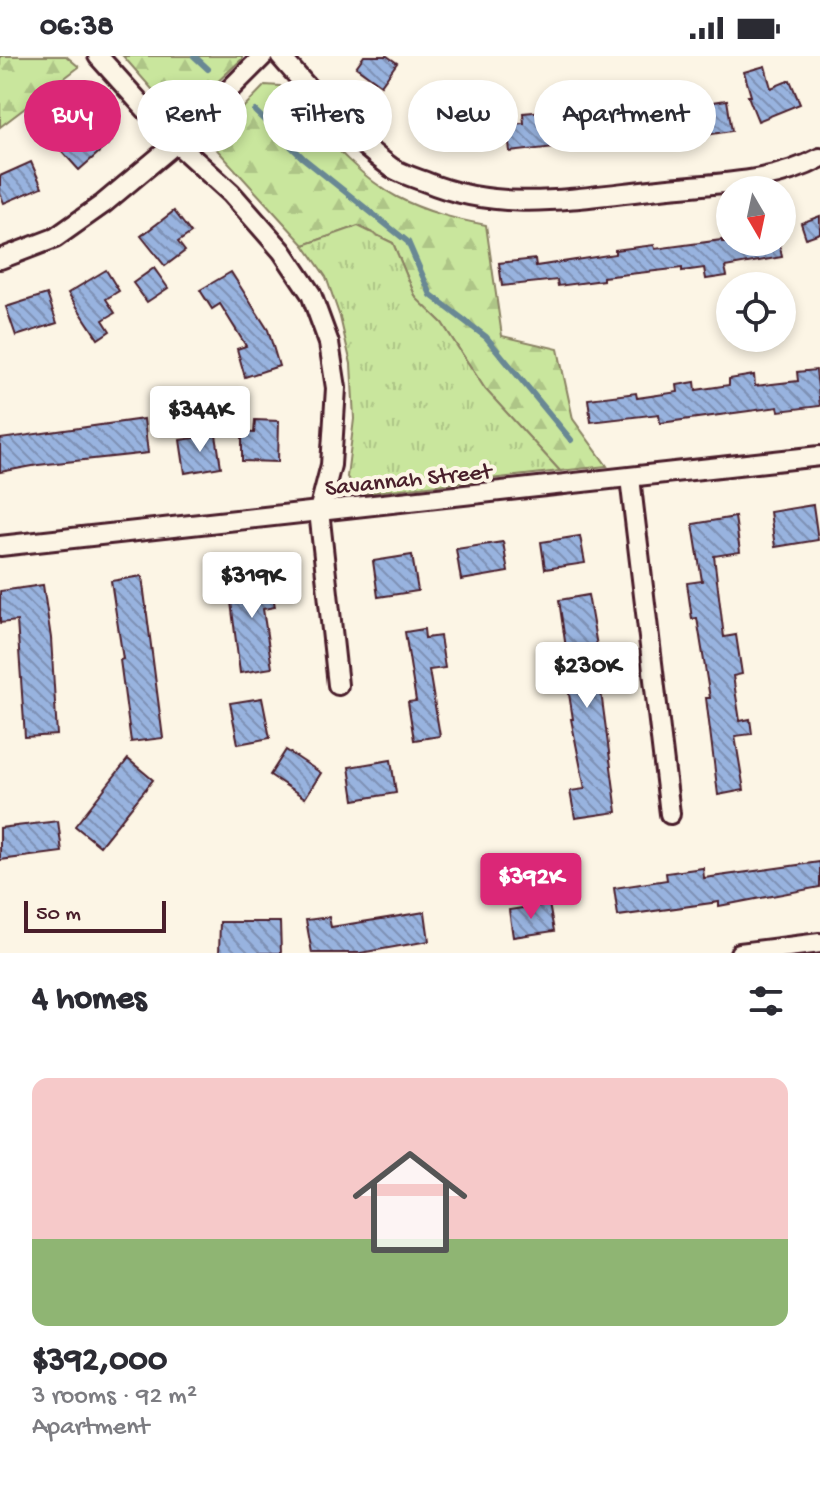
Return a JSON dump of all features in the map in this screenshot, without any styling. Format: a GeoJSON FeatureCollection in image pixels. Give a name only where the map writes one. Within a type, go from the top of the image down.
{"type":"FeatureCollection","features":[{"type":"Feature","properties":{"kind":"street"},"geometry":{"type":"LineString","coordinates":[[98,56],[137,100]]}},
{"type":"Feature","properties":{"kind":"street"},"geometry":{"type":"LineString","coordinates":[[239,80],[263,56]]}},
{"type":"Feature","properties":{"kind":"street"},"geometry":{"type":"LineString","coordinates":[[280,56],[335,119],[394,169],[447,191],[489,200],[539,202],[757,178],[800,169],[820,158]]}},
{"type":"Feature","properties":{"kind":"street"},"geometry":{"type":"LineString","coordinates":[[0,259],[55,238],[103,204],[165,152]]}},
{"type":"Feature","properties":{"kind":"street"},"geometry":{"type":"LineString","coordinates":[[186,152],[231,193],[282,251],[311,294],[329,343],[336,388],[331,465],[319,511],[338,685]]}},
{"type":"Feature","properties":{"kind":"street","name":"Savannah Street"},"geometry":{"type":"LineString","coordinates":[[0,546],[820,456]]}},
{"type":"Feature","properties":{"kind":"street"},"geometry":{"type":"LineString","coordinates":[[630,478],[670,814]]}},
{"type":"Feature","properties":{"kind":"street"},"geometry":{"type":"LineString","coordinates":[[740,953],[786,950],[820,943]]}},
{"type":"Feature","properties":{"kind":"green space"},"geometry":{"type":"Polygon","coordinates":[[[0,56],[66,56],[79,67],[62,80],[24,80],[24,109],[0,127],[0,56]]]}},
{"type":"Feature","properties":{"kind":"green space"},"geometry":{"type":"Polygon","coordinates":[[[123,56],[242,56],[219,80],[144,80],[123,56]]]}},
{"type":"Feature","properties":{"kind":"green space"},"geometry":{"type":"Polygon","coordinates":[[[263,87],[263,152],[341,152],[365,175],[397,197],[430,211],[486,225],[502,336],[558,349],[573,419],[607,466],[560,471],[485,389],[442,323],[416,298],[393,243],[358,226],[304,245],[219,152],[247,152],[247,104],[263,87]]]}},
{"type":"Feature","properties":{"kind":"green space"},"geometry":{"type":"Polygon","coordinates":[[[358,226],[393,243],[416,298],[442,323],[485,389],[560,471],[366,493],[354,489],[347,477],[354,419],[351,364],[340,317],[326,277],[304,245],[358,226]]]}},
{"type":"Feature","properties":{"kind":"building"},"geometry":{"type":"Polygon","coordinates":[[[364,56],[387,56],[397,63],[385,80],[374,80],[356,67],[364,56]]]}},
{"type":"Feature","properties":{"kind":"building"},"geometry":{"type":"Polygon","coordinates":[[[765,66],[771,88],[790,80],[800,104],[758,121],[748,96],[751,96],[744,72],[765,66]]]}},
{"type":"Feature","properties":{"kind":"building"},"geometry":{"type":"Polygon","coordinates":[[[727,100],[732,131],[716,133],[716,102],[727,100]]]}},
{"type":"Feature","properties":{"kind":"building"},"geometry":{"type":"Polygon","coordinates":[[[534,112],[534,149],[518,151],[518,123],[524,123],[523,113],[534,112]]]}},
{"type":"Feature","properties":{"kind":"building"},"geometry":{"type":"Polygon","coordinates":[[[63,152],[99,152],[79,170],[63,152]]]}},
{"type":"Feature","properties":{"kind":"building"},"geometry":{"type":"Polygon","coordinates":[[[31,162],[42,187],[4,203],[0,193],[0,176],[31,162]]]}},
{"type":"Feature","properties":{"kind":"building"},"geometry":{"type":"Polygon","coordinates":[[[174,211],[191,233],[178,242],[185,251],[165,266],[141,236],[174,211]]]}},
{"type":"Feature","properties":{"kind":"building"},"geometry":{"type":"Polygon","coordinates":[[[820,216],[820,233],[806,238],[801,223],[820,216]]]}},
{"type":"Feature","properties":{"kind":"building"},"geometry":{"type":"Polygon","coordinates":[[[716,241],[716,256],[782,257],[725,267],[726,272],[716,272],[716,278],[706,279],[704,268],[682,271],[682,268],[603,277],[603,280],[558,286],[557,280],[502,286],[499,263],[535,259],[536,266],[615,254],[615,250],[654,245],[655,249],[716,241]]]}},
{"type":"Feature","properties":{"kind":"building"},"geometry":{"type":"Polygon","coordinates":[[[154,268],[168,288],[147,302],[133,283],[154,268]]]}},
{"type":"Feature","properties":{"kind":"building"},"geometry":{"type":"Polygon","coordinates":[[[106,270],[119,291],[106,299],[115,313],[103,320],[110,331],[98,339],[68,293],[106,270]]]}},
{"type":"Feature","properties":{"kind":"building"},"geometry":{"type":"Polygon","coordinates":[[[231,272],[268,330],[279,366],[245,377],[237,349],[246,346],[220,304],[212,309],[200,290],[231,272]]]}},
{"type":"Feature","properties":{"kind":"building"},"geometry":{"type":"Polygon","coordinates":[[[47,294],[57,323],[16,336],[6,307],[47,294]]]}},
{"type":"Feature","properties":{"kind":"building"},"geometry":{"type":"Polygon","coordinates":[[[816,370],[820,406],[779,411],[778,407],[660,423],[659,414],[591,422],[588,399],[636,393],[637,398],[678,392],[677,385],[695,382],[696,390],[729,385],[729,379],[754,375],[755,386],[798,381],[797,372],[816,370]]]}},
{"type":"Feature","properties":{"kind":"building"},"geometry":{"type":"Polygon","coordinates":[[[144,419],[148,453],[0,472],[0,439],[144,419]]]}},
{"type":"Feature","properties":{"kind":"building"},"geometry":{"type":"Polygon","coordinates":[[[255,420],[279,421],[278,462],[242,461],[242,432],[254,433],[255,420]]]}},
{"type":"Feature","properties":{"kind":"building"},"geometry":{"type":"Polygon","coordinates":[[[216,435],[221,467],[185,473],[180,440],[216,435]]]}},
{"type":"Feature","properties":{"kind":"building"},"geometry":{"type":"Polygon","coordinates":[[[813,505],[818,540],[775,547],[770,512],[813,505]]]}},
{"type":"Feature","properties":{"kind":"building"},"geometry":{"type":"Polygon","coordinates":[[[735,517],[740,552],[714,556],[724,637],[736,635],[742,674],[733,676],[740,721],[750,719],[752,734],[735,736],[744,790],[718,795],[706,698],[710,698],[697,618],[692,619],[687,583],[702,581],[693,524],[735,517]]]}},
{"type":"Feature","properties":{"kind":"building"},"geometry":{"type":"Polygon","coordinates":[[[580,536],[585,563],[545,569],[541,542],[580,536]]]}},
{"type":"Feature","properties":{"kind":"building"},"geometry":{"type":"Polygon","coordinates":[[[503,542],[508,572],[461,580],[456,549],[503,542]]]}},
{"type":"Feature","properties":{"kind":"building"},"geometry":{"type":"Polygon","coordinates":[[[412,555],[418,591],[378,597],[373,561],[412,555]]]}},
{"type":"Feature","properties":{"kind":"building"},"geometry":{"type":"Polygon","coordinates":[[[269,572],[275,607],[263,609],[272,668],[240,673],[228,578],[269,572]]]}},
{"type":"Feature","properties":{"kind":"building"},"geometry":{"type":"Polygon","coordinates":[[[142,576],[163,738],[131,742],[111,581],[142,576]]]}},
{"type":"Feature","properties":{"kind":"building"},"geometry":{"type":"Polygon","coordinates":[[[43,585],[51,638],[57,735],[25,737],[17,621],[0,623],[0,591],[43,585]]]}},
{"type":"Feature","properties":{"kind":"building"},"geometry":{"type":"Polygon","coordinates":[[[588,595],[605,691],[601,692],[617,812],[575,818],[570,791],[585,789],[571,719],[563,656],[567,655],[559,600],[588,595]]]}},
{"type":"Feature","properties":{"kind":"building"},"geometry":{"type":"Polygon","coordinates":[[[424,629],[425,638],[440,636],[445,668],[429,670],[440,736],[414,740],[408,702],[416,701],[405,632],[424,629]]]}},
{"type":"Feature","properties":{"kind":"building"},"geometry":{"type":"Polygon","coordinates":[[[262,698],[270,738],[238,744],[230,703],[262,698]]]}},
{"type":"Feature","properties":{"kind":"building"},"geometry":{"type":"Polygon","coordinates":[[[286,750],[321,773],[305,798],[270,775],[286,750]]]}},
{"type":"Feature","properties":{"kind":"building"},"geometry":{"type":"Polygon","coordinates":[[[128,759],[153,780],[100,846],[75,826],[128,759]]]}},
{"type":"Feature","properties":{"kind":"building"},"geometry":{"type":"Polygon","coordinates":[[[391,760],[396,793],[354,800],[349,767],[391,760]]]}},
{"type":"Feature","properties":{"kind":"building"},"geometry":{"type":"Polygon","coordinates":[[[58,821],[62,852],[0,860],[0,828],[58,821]]]}},
{"type":"Feature","properties":{"kind":"building"},"geometry":{"type":"Polygon","coordinates":[[[820,862],[820,887],[719,906],[719,902],[618,916],[614,888],[667,880],[666,873],[703,868],[704,878],[820,862]]]}},
{"type":"Feature","properties":{"kind":"building"},"geometry":{"type":"Polygon","coordinates":[[[549,904],[554,931],[513,937],[509,910],[549,904]]]}},
{"type":"Feature","properties":{"kind":"building"},"geometry":{"type":"Polygon","coordinates":[[[425,912],[429,941],[360,953],[312,953],[306,920],[329,917],[331,927],[425,912]]]}},
{"type":"Feature","properties":{"kind":"building"},"geometry":{"type":"Polygon","coordinates":[[[220,922],[280,922],[281,953],[219,953],[220,922]]]}},
{"type":"Feature","properties":{"kind":"waterway"},"geometry":{"type":"LineString","coordinates":[[194,56],[208,69]]}},
{"type":"Feature","properties":{"kind":"waterway"},"geometry":{"type":"LineString","coordinates":[[255,111],[303,158],[408,242],[431,295],[486,337],[571,440]]}}]}
